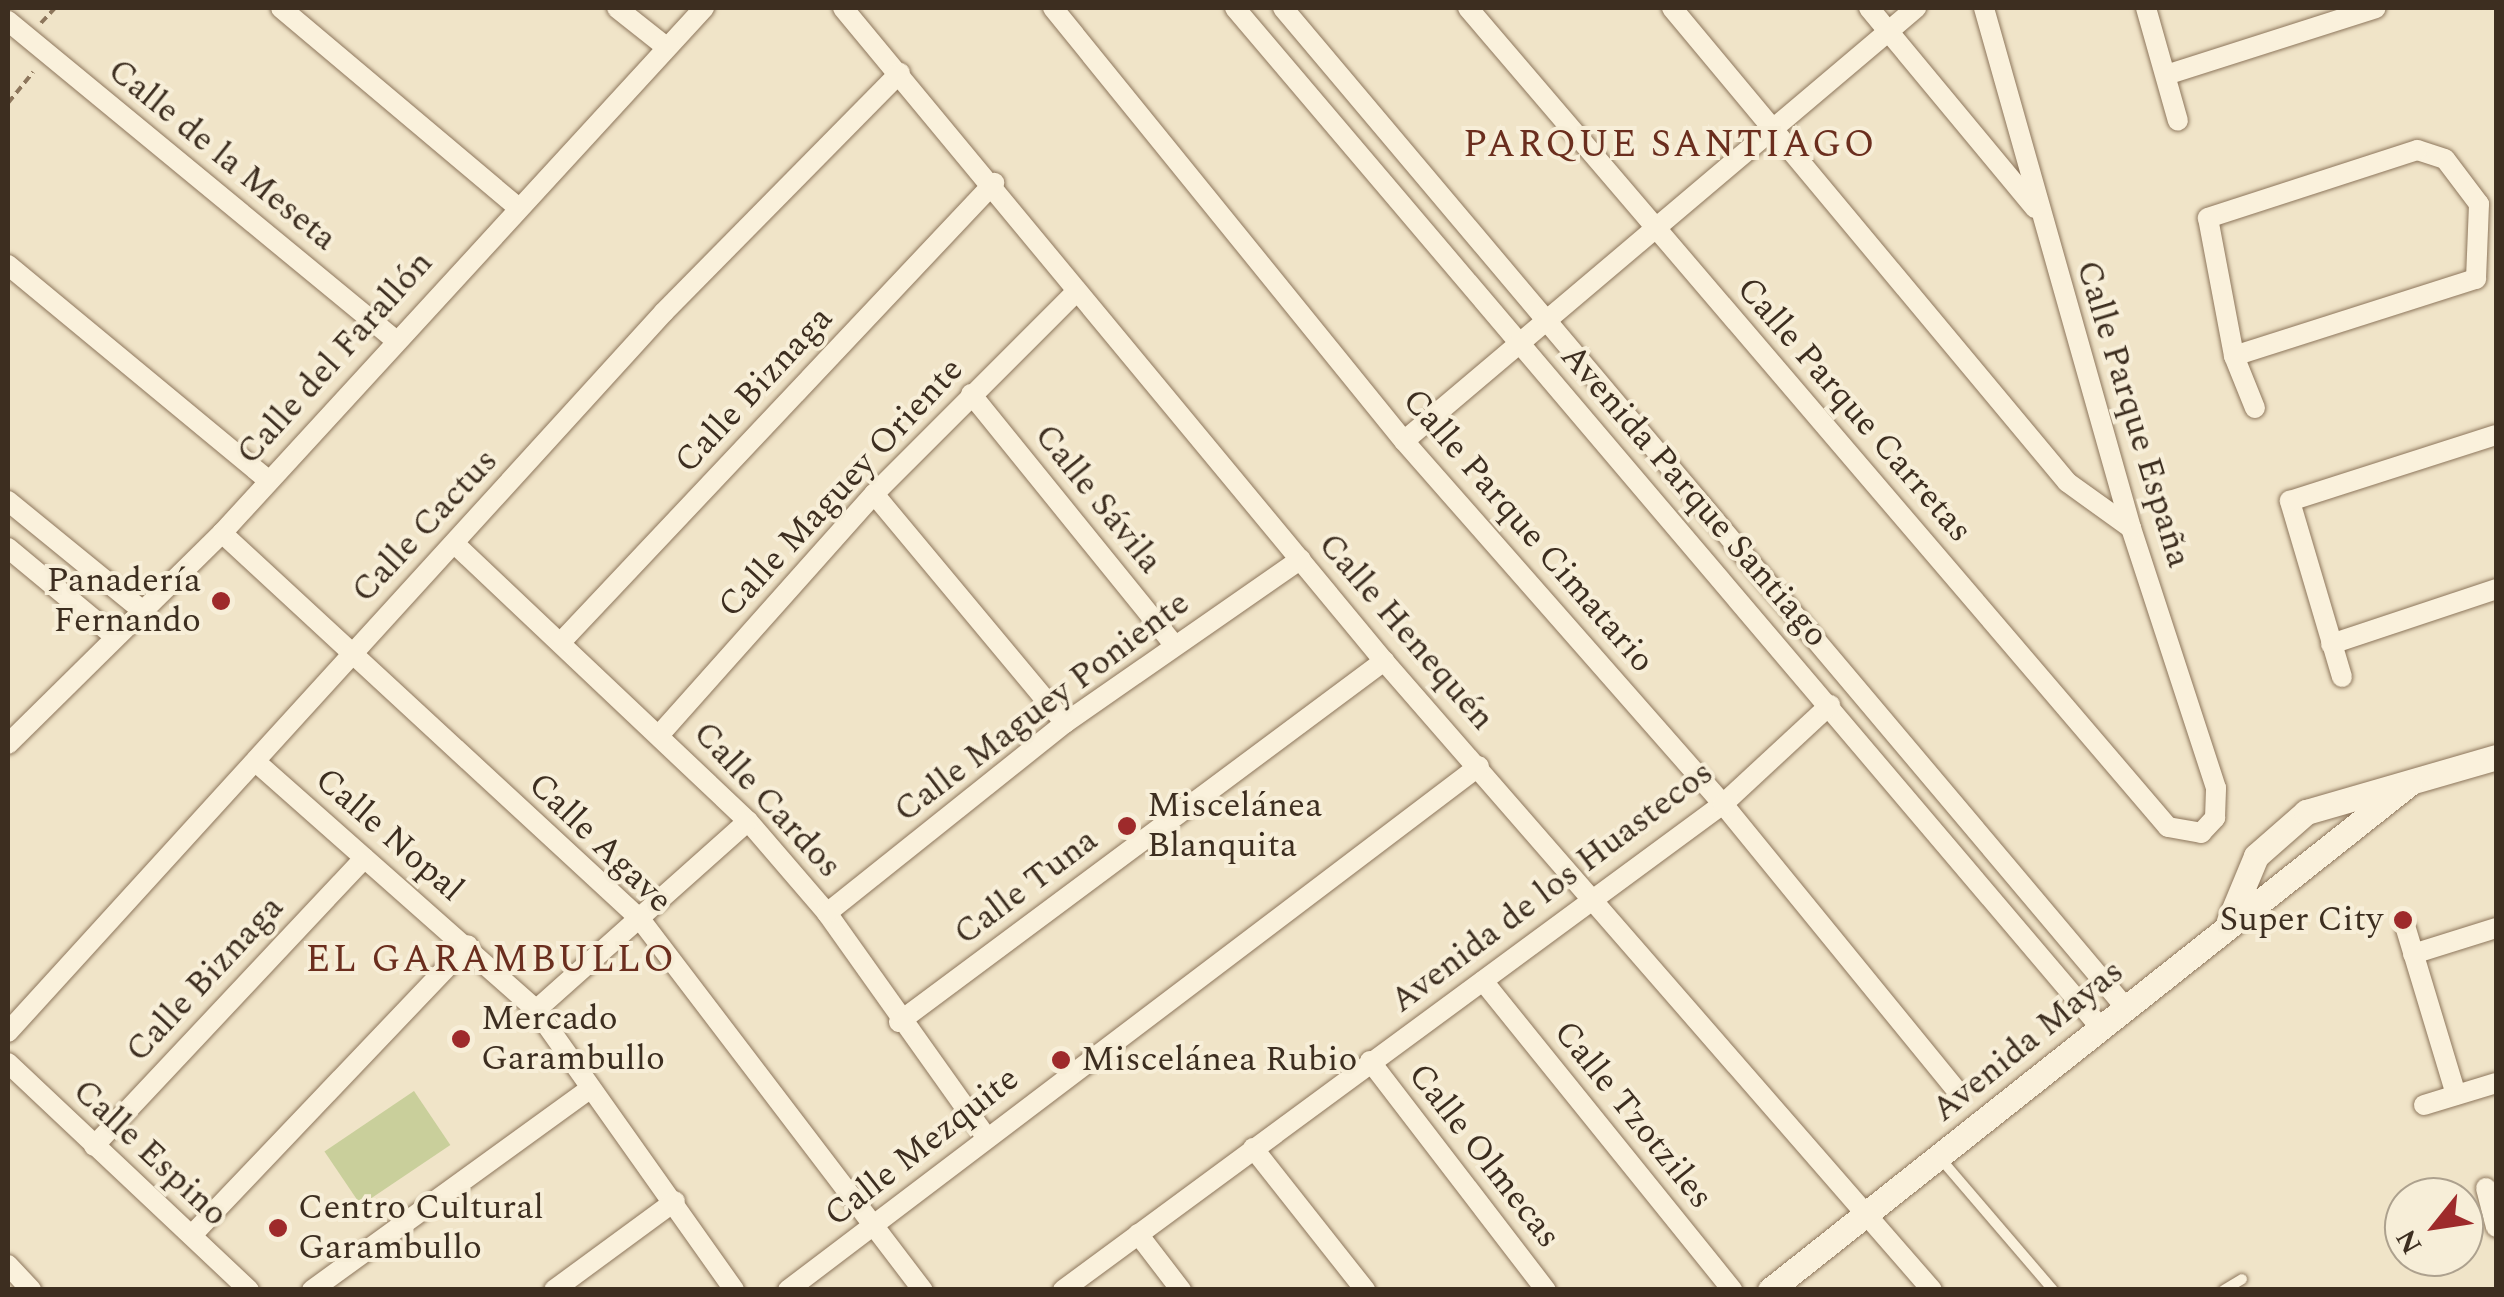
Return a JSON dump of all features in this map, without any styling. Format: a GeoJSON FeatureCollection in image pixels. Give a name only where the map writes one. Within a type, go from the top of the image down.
{"type":"FeatureCollection","features":[{"type":"Feature","properties":{"kind":"street"},"geometry":{"type":"LineString","coordinates":[[281,8],[516,206]]}},
{"type":"Feature","properties":{"kind":"street"},"geometry":{"type":"LineString","coordinates":[[618,8],[665,46]]}},
{"type":"Feature","properties":{"kind":"street","name":"Calle del Farallón"},"geometry":{"type":"LineString","coordinates":[[8,744],[222,533],[516,206],[704,8]]}},
{"type":"Feature","properties":{"kind":"street","name":"Calle Henequén"},"geometry":{"type":"LineString","coordinates":[[842,8],[994,184],[1075,293],[1384,661],[1596,895],[1932,1290]]}},
{"type":"Feature","properties":{"kind":"street","name":"Calle Parque Cimatario"},"geometry":{"type":"LineString","coordinates":[[1053,8],[1404,441],[1723,804],[1958,1093]]}},
{"type":"Feature","properties":{"kind":"street","name":"Avenida Parque Santiago"},"geometry":{"type":"LineString","coordinates":[[1235,8],[2101,1028]]}},
{"type":"Feature","properties":{"kind":"street","name":"Avenida Parque Santiago"},"geometry":{"type":"LineString","coordinates":[[1283,8],[2126,1008]]}},
{"type":"Feature","properties":{"kind":"street","name":"Calle Parque Carretas"},"geometry":{"type":"LineString","coordinates":[[1468,8],[2168,828],[2201,833]]}},
{"type":"Feature","properties":{"kind":"street"},"geometry":{"type":"LineString","coordinates":[[1672,8],[1774,125],[2067,482],[2131,528]]}},
{"type":"Feature","properties":{"kind":"street"},"geometry":{"type":"LineString","coordinates":[[1869,8],[2040,213]]}},
{"type":"Feature","properties":{"kind":"street"},"geometry":{"type":"LineString","coordinates":[[1404,441],[1916,8]]}},
{"type":"Feature","properties":{"kind":"street","name":"Calle Parque España"},"geometry":{"type":"LineString","coordinates":[[1984,8],[2131,528],[2216,788],[2215,818],[2201,833]]}},
{"type":"Feature","properties":{"kind":"street"},"geometry":{"type":"LineString","coordinates":[[2146,8],[2178,121]]}},
{"type":"Feature","properties":{"kind":"street"},"geometry":{"type":"LineString","coordinates":[[2166,75],[2376,8]]}},
{"type":"Feature","properties":{"kind":"street","name":"Calle de la Meseta"},"geometry":{"type":"LineString","coordinates":[[8,21],[394,340]]}},
{"type":"Feature","properties":{"kind":"street","name":"Calle Cactus"},"geometry":{"type":"LineString","coordinates":[[8,1032],[256,762],[348,655],[456,545],[664,312],[900,73]]}},
{"type":"Feature","properties":{"kind":"street"},"geometry":{"type":"LineString","coordinates":[[2234,356],[2476,279],[2488,201],[2445,159],[2417,150],[2212,214],[2206,228],[2234,356],[2254,408]]}},
{"type":"Feature","properties":{"kind":"street","name":"Calle Biznaga"},"geometry":{"type":"LineString","coordinates":[[562,640],[994,184]]}},
{"type":"Feature","properties":{"kind":"street"},"geometry":{"type":"LineString","coordinates":[[8,265],[268,480]]}},
{"type":"Feature","properties":{"kind":"street","name":"Calle Maguey Oriente"},"geometry":{"type":"LineString","coordinates":[[661,733],[874,494],[1075,293]]}},
{"type":"Feature","properties":{"kind":"street","name":"Calle Sávila"},"geometry":{"type":"LineString","coordinates":[[971,394],[1175,646]]}},
{"type":"Feature","properties":{"kind":"street"},"geometry":{"type":"LineString","coordinates":[[2342,677],[2290,501],[2496,435]]}},
{"type":"Feature","properties":{"kind":"street"},"geometry":{"type":"LineString","coordinates":[[874,494],[1066,723]]}},
{"type":"Feature","properties":{"kind":"street"},"geometry":{"type":"LineString","coordinates":[[8,502],[143,611]]}},
{"type":"Feature","properties":{"kind":"street","name":"Calle Agave"},"geometry":{"type":"LineString","coordinates":[[222,533],[348,655],[640,918],[870,1231],[923,1290]]}},
{"type":"Feature","properties":{"kind":"street","name":"Calle Cardos"},"geometry":{"type":"LineString","coordinates":[[456,545],[661,733],[748,821],[827,914],[986,1138]]}},
{"type":"Feature","properties":{"kind":"street"},"geometry":{"type":"LineString","coordinates":[[8,548],[114,636]]}},
{"type":"Feature","properties":{"kind":"street","name":"Calle Maguey Poniente"},"geometry":{"type":"LineString","coordinates":[[827,914],[1066,723],[1300,559]]}},
{"type":"Feature","properties":{"kind":"street"},"geometry":{"type":"LineString","coordinates":[[2331,644],[2496,589]]}},
{"type":"Feature","properties":{"kind":"street","name":"Calle Tuna"},"geometry":{"type":"LineString","coordinates":[[900,1022],[1384,661]]}},
{"type":"Feature","properties":{"kind":"street","name":"Avenida de los Huastecos"},"geometry":{"type":"LineString","coordinates":[[1063,1290],[1723,804],[1830,705]]}},
{"type":"Feature","properties":{"kind":"street","name":"Avenida Mayas"},"geometry":{"type":"LineString","coordinates":[[2229,921],[2256,856],[2290,822],[2496,757]]}},
{"type":"Feature","properties":{"kind":"street","name":"Calle Nopal"},"geometry":{"type":"LineString","coordinates":[[256,762],[468,945],[536,1010],[675,1201],[734,1290]]}},
{"type":"Feature","properties":{"kind":"street","name":"Calle Mezquite"},"geometry":{"type":"LineString","coordinates":[[788,1290],[1478,766]]}},
{"type":"Feature","properties":{"kind":"street","name":"Avenida Mayas"},"geometry":{"type":"LineString","coordinates":[[1770,1290],[2126,1008],[2229,921],[2410,783]]}},
{"type":"Feature","properties":{"kind":"street"},"geometry":{"type":"LineString","coordinates":[[536,1010],[748,821]]}},
{"type":"Feature","properties":{"kind":"street","name":"Calle Biznaga"},"geometry":{"type":"LineString","coordinates":[[94,1146],[364,858]]}},
{"type":"Feature","properties":{"kind":"street"},"geometry":{"type":"LineString","coordinates":[[2413,954],[2496,928]]}},
{"type":"Feature","properties":{"kind":"street"},"geometry":{"type":"LineString","coordinates":[[2406,929],[2456,1096]]}},
{"type":"Feature","properties":{"kind":"street"},"geometry":{"type":"LineString","coordinates":[[192,1236],[468,945]]}},
{"type":"Feature","properties":{"kind":"street","name":"Calle Tzotziles"},"geometry":{"type":"LineString","coordinates":[[1483,981],[1732,1290]]}},
{"type":"Feature","properties":{"kind":"street","name":"Calle Olmecas"},"geometry":{"type":"LineString","coordinates":[[1370,1061],[1546,1290]]}},
{"type":"Feature","properties":{"kind":"street","name":"Calle Espino"},"geometry":{"type":"LineString","coordinates":[[8,1064],[246,1288]]}},
{"type":"Feature","properties":{"kind":"street"},"geometry":{"type":"LineString","coordinates":[[2424,1105],[2496,1084]]}},
{"type":"Feature","properties":{"kind":"street"},"geometry":{"type":"LineString","coordinates":[[312,1290],[591,1088]]}},
{"type":"Feature","properties":{"kind":"street"},"geometry":{"type":"LineString","coordinates":[[1253,1148],[1365,1290]]}},
{"type":"Feature","properties":{"kind":"street"},"geometry":{"type":"LineString","coordinates":[[2486,1188],[2496,1227]]}},
{"type":"Feature","properties":{"kind":"street"},"geometry":{"type":"LineString","coordinates":[[554,1290],[675,1201]]}},
{"type":"Feature","properties":{"kind":"street"},"geometry":{"type":"LineString","coordinates":[[1138,1234],[1181,1290]]}},
{"type":"Feature","properties":{"kind":"street"},"geometry":{"type":"LineString","coordinates":[[8,1266],[31,1290]]}},
{"type":"Feature","properties":{"kind":"lane"},"geometry":{"type":"LineString","coordinates":[[1939,1157],[2053,1290]]}},
{"type":"Feature","properties":{"kind":"lane"},"geometry":{"type":"LineString","coordinates":[[2224,1290],[2242,1280]]}},
{"type":"Feature","properties":{"kind":"path"},"geometry":{"type":"LineString","coordinates":[[8,103],[48,54]]}},
{"type":"Feature","properties":{"kind":"path"},"geometry":{"type":"LineString","coordinates":[[8,88],[15,94]]}},
{"type":"Feature","properties":{"kind":"green space"},"geometry":{"type":"Polygon","coordinates":[[[414,1091],[450,1145],[361,1205],[324,1151],[414,1091]]]}},
{"type":"Feature","properties":{"kind":"place","name":"Panadería Fernando"},"geometry":{"type":"Point","coordinates":[221,601]}},
{"type":"Feature","properties":{"kind":"place","name":"Miscelánea Blanquita"},"geometry":{"type":"Point","coordinates":[1127,826]}},
{"type":"Feature","properties":{"kind":"place","name":"Super City"},"geometry":{"type":"Point","coordinates":[2403,920]}},
{"type":"Feature","properties":{"kind":"place","name":"Mercado Garambullo"},"geometry":{"type":"Point","coordinates":[461,1039]}},
{"type":"Feature","properties":{"kind":"place","name":"Miscelánea Rubio"},"geometry":{"type":"Point","coordinates":[1061,1060]}},
{"type":"Feature","properties":{"kind":"place","name":"Centro Cultural Garambullo"},"geometry":{"type":"Point","coordinates":[278,1228]}},
{"type":"Feature","properties":{"kind":"district","name":"PARQUE SANTIAGO"},"geometry":{"type":"Point","coordinates":[1670,146]}},
{"type":"Feature","properties":{"kind":"district","name":"EL GARAMBULLO"},"geometry":{"type":"Point","coordinates":[491,961]}}]}
